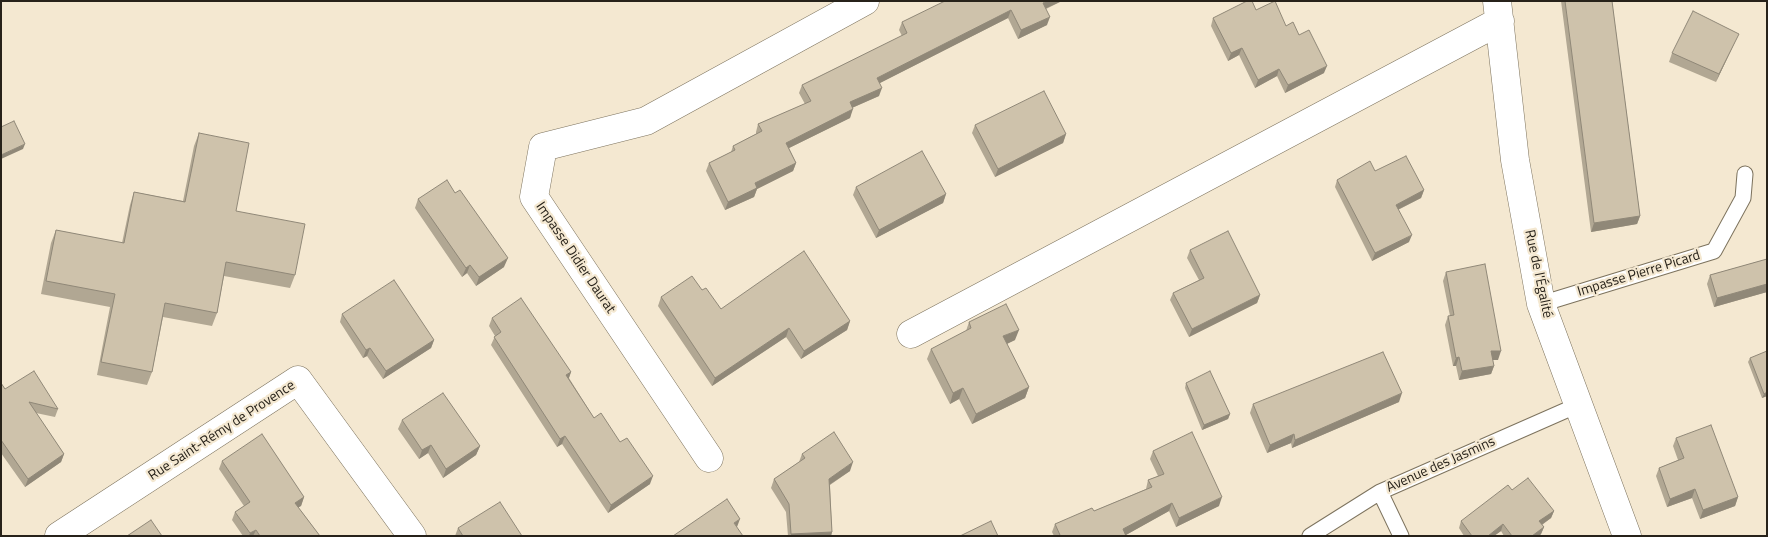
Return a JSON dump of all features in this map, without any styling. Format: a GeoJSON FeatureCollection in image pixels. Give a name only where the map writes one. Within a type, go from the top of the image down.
{"type":"FeatureCollection","features":[{"type":"Feature","properties":{"kind":"street","name":"Impasse Didier Daurat"},"geometry":{"type":"LineString","coordinates":[[709,458],[534,197],[543,147],[646,121],[865,1]]}},
{"type":"Feature","properties":{"kind":"street","name":"Rue de l'Égalité"},"geometry":{"type":"LineString","coordinates":[[1498,11],[1515,160],[1541,304],[1627,536]]}},
{"type":"Feature","properties":{"kind":"street"},"geometry":{"type":"LineString","coordinates":[[911,334],[1498,11]]}},
{"type":"Feature","properties":{"kind":"street","name":"Rue Saint-Rémy de Provence"},"geometry":{"type":"LineString","coordinates":[[59,536],[298,380],[412,536]]}},
{"type":"Feature","properties":{"kind":"lane","name":"Impasse Pierre Picard"},"geometry":{"type":"LineString","coordinates":[[1541,304],[1714,250],[1742,198],[1744,174]]}},
{"type":"Feature","properties":{"kind":"lane","name":"Avenue des Jasmins"},"geometry":{"type":"LineString","coordinates":[[1310,536],[1380,492],[1578,405]]}},
{"type":"Feature","properties":{"kind":"lane"},"geometry":{"type":"LineString","coordinates":[[1380,492],[1401,536]]}},
{"type":"Feature","properties":{"kind":"building"},"geometry":{"type":"Polygon","coordinates":[[[945,1],[1047,1],[1043,3],[1050,17],[1021,30],[1011,10],[877,78],[882,88],[850,102],[853,109],[786,143],[796,163],[755,183],[757,188],[728,202],[709,163],[735,150],[733,146],[762,131],[758,124],[811,101],[802,85],[907,33],[902,22],[945,1]]]}},
{"type":"Feature","properties":{"kind":"building"},"geometry":{"type":"Polygon","coordinates":[[[1247,1],[1252,1],[1256,10],[1275,1],[1286,26],[1293,22],[1299,35],[1309,30],[1327,66],[1288,85],[1279,69],[1258,80],[1242,48],[1231,53],[1213,18],[1247,1]]]}},
{"type":"Feature","properties":{"kind":"building"},"geometry":{"type":"Polygon","coordinates":[[[1565,1],[1612,1],[1640,216],[1594,223],[1565,1]]]}},
{"type":"Feature","properties":{"kind":"building"},"geometry":{"type":"Polygon","coordinates":[[[1693,11],[1739,34],[1719,74],[1672,53],[1693,11]]]}},
{"type":"Feature","properties":{"kind":"building"},"geometry":{"type":"Polygon","coordinates":[[[1044,91],[1066,134],[998,169],[975,125],[1044,91]]]}},
{"type":"Feature","properties":{"kind":"building"},"geometry":{"type":"Polygon","coordinates":[[[14,121],[25,144],[1,155],[1,127],[14,121]]]}},
{"type":"Feature","properties":{"kind":"building"},"geometry":{"type":"Polygon","coordinates":[[[199,133],[249,143],[236,211],[305,224],[295,275],[226,262],[217,313],[165,303],[152,372],[101,362],[115,294],[46,281],[56,230],[124,243],[134,192],[185,202],[199,133]]]}},
{"type":"Feature","properties":{"kind":"building"},"geometry":{"type":"Polygon","coordinates":[[[922,151],[946,194],[879,230],[856,187],[922,151]]]}},
{"type":"Feature","properties":{"kind":"building"},"geometry":{"type":"Polygon","coordinates":[[[1406,156],[1424,190],[1396,205],[1412,235],[1375,253],[1337,180],[1370,161],[1375,171],[1406,156]]]}},
{"type":"Feature","properties":{"kind":"building"},"geometry":{"type":"Polygon","coordinates":[[[447,180],[455,193],[460,190],[508,258],[479,277],[470,265],[466,268],[418,199],[447,180]]]}},
{"type":"Feature","properties":{"kind":"building"},"geometry":{"type":"Polygon","coordinates":[[[1228,231],[1260,295],[1192,329],[1173,293],[1204,278],[1190,250],[1228,231]]]}},
{"type":"Feature","properties":{"kind":"building"},"geometry":{"type":"Polygon","coordinates":[[[804,251],[850,321],[804,351],[789,328],[715,378],[661,297],[692,276],[702,290],[706,288],[721,309],[804,251]]]}},
{"type":"Feature","properties":{"kind":"building"},"geometry":{"type":"Polygon","coordinates":[[[1767,259],[1767,284],[1717,298],[1710,275],[1767,259]]]}},
{"type":"Feature","properties":{"kind":"building"},"geometry":{"type":"Polygon","coordinates":[[[1485,264],[1501,351],[1491,351],[1494,366],[1462,371],[1459,357],[1456,358],[1448,316],[1454,315],[1446,272],[1485,264]]]}},
{"type":"Feature","properties":{"kind":"building"},"geometry":{"type":"Polygon","coordinates":[[[394,280],[434,340],[386,371],[370,348],[366,350],[342,314],[394,280]]]}},
{"type":"Feature","properties":{"kind":"building"},"geometry":{"type":"Polygon","coordinates":[[[521,298],[571,372],[566,375],[594,418],[601,413],[620,442],[627,438],[653,476],[611,505],[565,436],[560,439],[494,337],[501,332],[492,318],[521,298]]]}},
{"type":"Feature","properties":{"kind":"building"},"geometry":{"type":"Polygon","coordinates":[[[1006,304],[1019,330],[1003,336],[1029,387],[976,414],[963,388],[953,393],[931,349],[971,328],[969,322],[1006,304]]]}},
{"type":"Feature","properties":{"kind":"building"},"geometry":{"type":"Polygon","coordinates":[[[1767,351],[1767,392],[1764,394],[1750,358],[1767,351]]]}},
{"type":"Feature","properties":{"kind":"building"},"geometry":{"type":"Polygon","coordinates":[[[1383,352],[1402,393],[1295,440],[1294,434],[1270,445],[1253,404],[1383,352]]]}},
{"type":"Feature","properties":{"kind":"building"},"geometry":{"type":"Polygon","coordinates":[[[34,371],[58,409],[29,402],[64,454],[28,479],[1,440],[1,383],[5,389],[34,371]]]}},
{"type":"Feature","properties":{"kind":"building"},"geometry":{"type":"Polygon","coordinates":[[[1210,371],[1230,414],[1204,425],[1186,383],[1210,371]]]}},
{"type":"Feature","properties":{"kind":"building"},"geometry":{"type":"Polygon","coordinates":[[[443,393],[480,446],[446,469],[431,445],[422,450],[402,420],[443,393]]]}},
{"type":"Feature","properties":{"kind":"building"},"geometry":{"type":"Polygon","coordinates":[[[1711,425],[1738,497],[1703,510],[1695,489],[1670,499],[1659,468],[1684,458],[1676,438],[1711,425]]]}},
{"type":"Feature","properties":{"kind":"building"},"geometry":{"type":"Polygon","coordinates":[[[834,432],[853,462],[829,479],[832,532],[791,534],[789,504],[774,479],[805,458],[802,454],[834,432]]]}},
{"type":"Feature","properties":{"kind":"building"},"geometry":{"type":"Polygon","coordinates":[[[1192,432],[1222,497],[1179,518],[1172,503],[1123,529],[1126,536],[1059,536],[1055,524],[1092,508],[1094,511],[1152,487],[1148,480],[1164,474],[1153,451],[1192,432]]]}},
{"type":"Feature","properties":{"kind":"building"},"geometry":{"type":"Polygon","coordinates":[[[262,434],[304,497],[295,503],[320,536],[260,536],[256,530],[250,533],[235,512],[250,502],[222,461],[262,434]]]}},
{"type":"Feature","properties":{"kind":"building"},"geometry":{"type":"Polygon","coordinates":[[[1528,478],[1554,511],[1539,521],[1544,527],[1532,536],[1512,536],[1503,524],[1488,536],[1472,536],[1461,521],[1508,485],[1512,490],[1528,478]]]}},
{"type":"Feature","properties":{"kind":"building"},"geometry":{"type":"Polygon","coordinates":[[[727,499],[740,519],[734,523],[743,536],[673,536],[727,499]]]}},
{"type":"Feature","properties":{"kind":"building"},"geometry":{"type":"Polygon","coordinates":[[[500,502],[522,536],[463,536],[458,528],[500,502]]]}},
{"type":"Feature","properties":{"kind":"building"},"geometry":{"type":"Polygon","coordinates":[[[151,520],[162,536],[127,536],[151,520]]]}},
{"type":"Feature","properties":{"kind":"building"},"geometry":{"type":"Polygon","coordinates":[[[991,521],[998,536],[960,536],[991,521]]]}}]}
